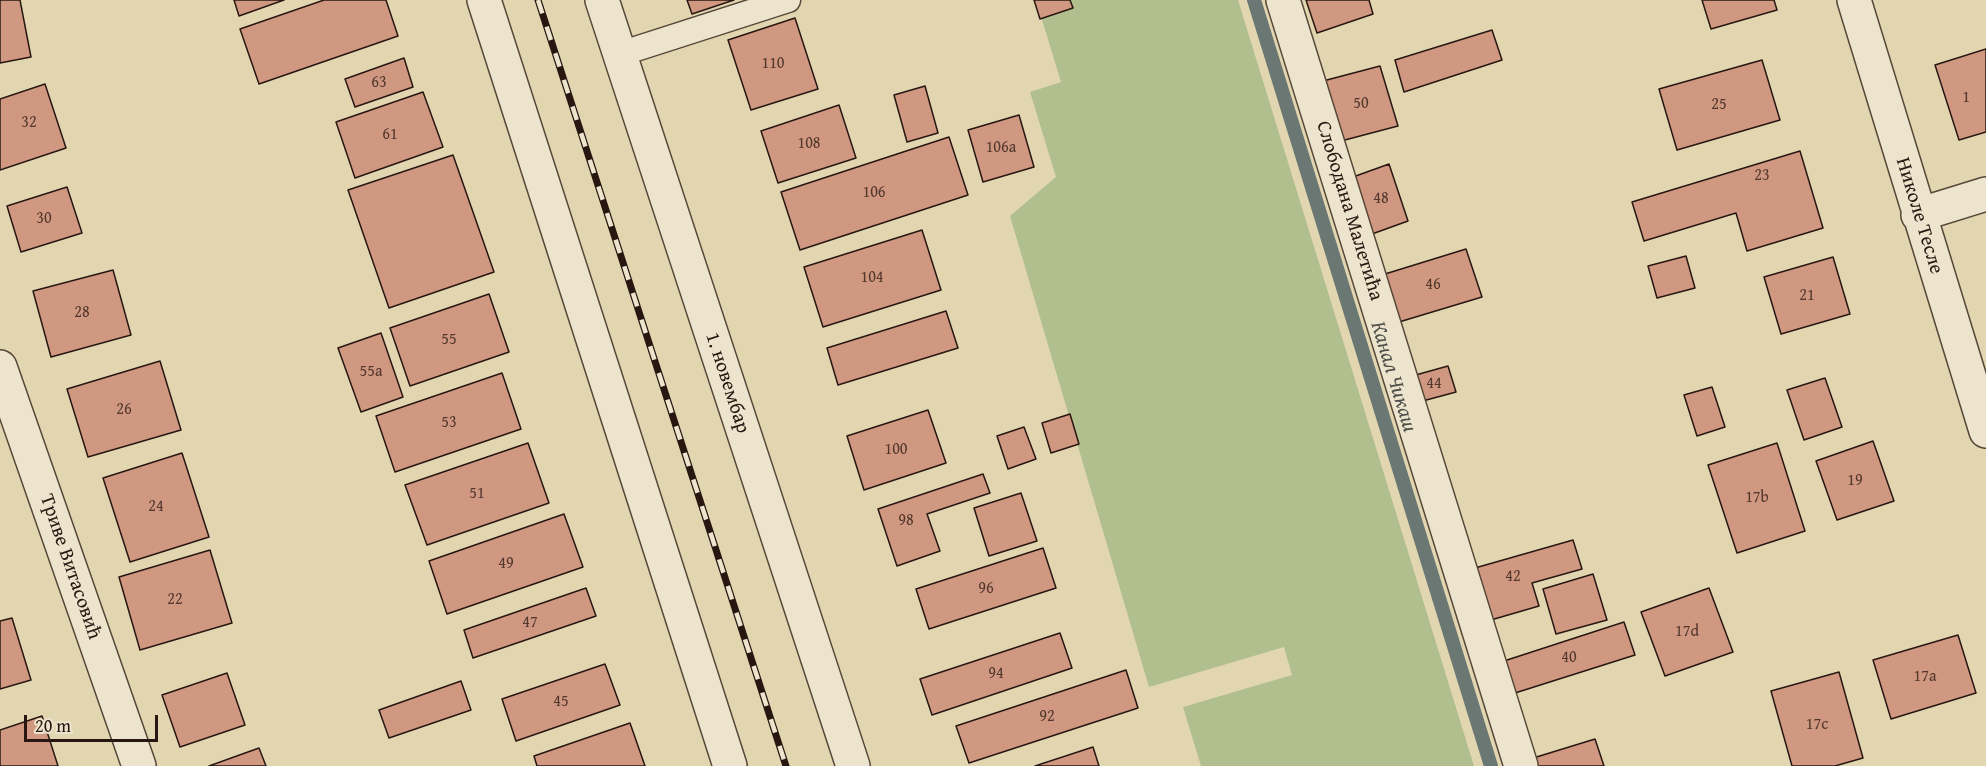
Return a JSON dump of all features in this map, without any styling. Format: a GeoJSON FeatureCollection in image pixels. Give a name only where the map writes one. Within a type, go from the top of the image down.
{"type":"FeatureCollection","features":[{"type":"Feature","properties":{"kind":"street"},"geometry":{"type":"LineString","coordinates":[[484,0],[730,766]]}},
{"type":"Feature","properties":{"kind":"street","name":"1. новембар"},"geometry":{"type":"LineString","coordinates":[[602,0],[853,766]]}},
{"type":"Feature","properties":{"kind":"street","name":"Слободана Малетића"},"geometry":{"type":"LineString","coordinates":[[1283,0],[1521,766]]}},
{"type":"Feature","properties":{"kind":"street","name":"Николе Тесле"},"geometry":{"type":"LineString","coordinates":[[1854,0],[1986,431]]}},
{"type":"Feature","properties":{"kind":"street"},"geometry":{"type":"LineString","coordinates":[[1918,215],[1986,194]]}},
{"type":"Feature","properties":{"kind":"street","name":"Триве Витасовић"},"geometry":{"type":"LineString","coordinates":[[0,367],[140,766]]}},
{"type":"Feature","properties":{"kind":"lane"},"geometry":{"type":"LineString","coordinates":[[620,54],[788,0]]}},
{"type":"Feature","properties":{"kind":"green space"},"geometry":{"type":"Polygon","coordinates":[[[1036,0],[1238,0],[1474,766],[1201,766],[1183,707],[1292,675],[1284,647],[1149,687],[1010,216],[1056,177],[1030,92],[1061,82],[1036,0]]]}},
{"type":"Feature","properties":{"kind":"building"},"geometry":{"type":"Polygon","coordinates":[[[0,0],[20,0],[31,57],[0,63],[0,0]]]}},
{"type":"Feature","properties":{"kind":"building"},"geometry":{"type":"Polygon","coordinates":[[[234,0],[284,0],[239,16],[234,0]]]}},
{"type":"Feature","properties":{"kind":"building"},"geometry":{"type":"Polygon","coordinates":[[[324,0],[386,0],[398,36],[259,84],[240,29],[324,0]]]}},
{"type":"Feature","properties":{"kind":"building"},"geometry":{"type":"Polygon","coordinates":[[[687,0],[734,0],[692,14],[687,0]]]}},
{"type":"Feature","properties":{"kind":"building"},"geometry":{"type":"Polygon","coordinates":[[[1034,0],[1070,0],[1073,8],[1040,19],[1034,0]]]}},
{"type":"Feature","properties":{"kind":"building"},"geometry":{"type":"Polygon","coordinates":[[[1306,0],[1369,0],[1373,14],[1317,33],[1306,0]]]}},
{"type":"Feature","properties":{"kind":"building"},"geometry":{"type":"Polygon","coordinates":[[[1702,0],[1774,0],[1777,10],[1711,29],[1702,0]]]}},
{"type":"Feature","properties":{"kind":"building"},"geometry":{"type":"Polygon","coordinates":[[[795,18],[818,89],[751,110],[728,40],[795,18]]]}},
{"type":"Feature","properties":{"kind":"building"},"geometry":{"type":"Polygon","coordinates":[[[1492,30],[1502,60],[1404,92],[1395,60],[1492,30]]]}},
{"type":"Feature","properties":{"kind":"building"},"geometry":{"type":"Polygon","coordinates":[[[1986,49],[1986,132],[1959,140],[1935,65],[1986,49]]]}},
{"type":"Feature","properties":{"kind":"building"},"geometry":{"type":"Polygon","coordinates":[[[404,58],[413,87],[355,107],[345,79],[404,58]]]}},
{"type":"Feature","properties":{"kind":"building"},"geometry":{"type":"Polygon","coordinates":[[[1762,60],[1780,120],[1677,150],[1659,89],[1762,60]]]}},
{"type":"Feature","properties":{"kind":"building"},"geometry":{"type":"Polygon","coordinates":[[[1380,66],[1398,126],[1341,141],[1323,81],[1380,66]]]}},
{"type":"Feature","properties":{"kind":"building"},"geometry":{"type":"Polygon","coordinates":[[[45,84],[66,148],[0,170],[0,99],[45,84]]]}},
{"type":"Feature","properties":{"kind":"building"},"geometry":{"type":"Polygon","coordinates":[[[925,86],[938,133],[907,142],[894,95],[925,86]]]}},
{"type":"Feature","properties":{"kind":"building"},"geometry":{"type":"Polygon","coordinates":[[[423,92],[443,147],[355,178],[336,122],[423,92]]]}},
{"type":"Feature","properties":{"kind":"building"},"geometry":{"type":"Polygon","coordinates":[[[839,105],[856,158],[778,183],[761,131],[839,105]]]}},
{"type":"Feature","properties":{"kind":"building"},"geometry":{"type":"Polygon","coordinates":[[[1019,115],[1034,167],[983,182],[968,130],[1019,115]]]}},
{"type":"Feature","properties":{"kind":"building"},"geometry":{"type":"Polygon","coordinates":[[[949,137],[968,195],[800,250],[781,192],[949,137]]]}},
{"type":"Feature","properties":{"kind":"building"},"geometry":{"type":"Polygon","coordinates":[[[1800,151],[1823,228],[1747,251],[1736,213],[1644,241],[1632,202],[1800,151]]]}},
{"type":"Feature","properties":{"kind":"building"},"geometry":{"type":"Polygon","coordinates":[[[453,155],[494,272],[389,308],[348,190],[453,155]]]}},
{"type":"Feature","properties":{"kind":"building"},"geometry":{"type":"Polygon","coordinates":[[[1389,164],[1408,221],[1372,234],[1353,177],[1389,164]]]}},
{"type":"Feature","properties":{"kind":"building"},"geometry":{"type":"Polygon","coordinates":[[[67,187],[82,233],[21,252],[7,206],[67,187]]]}},
{"type":"Feature","properties":{"kind":"building"},"geometry":{"type":"Polygon","coordinates":[[[922,230],[941,290],[823,327],[804,267],[922,230]]]}},
{"type":"Feature","properties":{"kind":"building"},"geometry":{"type":"Polygon","coordinates":[[[1466,249],[1482,297],[1399,322],[1385,274],[1466,249]]]}},
{"type":"Feature","properties":{"kind":"building"},"geometry":{"type":"Polygon","coordinates":[[[1686,256],[1695,288],[1657,298],[1648,266],[1686,256]]]}},
{"type":"Feature","properties":{"kind":"building"},"geometry":{"type":"Polygon","coordinates":[[[1833,257],[1850,314],[1781,334],[1764,277],[1833,257]]]}},
{"type":"Feature","properties":{"kind":"building"},"geometry":{"type":"Polygon","coordinates":[[[113,270],[131,335],[51,357],[33,291],[113,270]]]}},
{"type":"Feature","properties":{"kind":"building"},"geometry":{"type":"Polygon","coordinates":[[[489,294],[509,352],[410,386],[390,328],[489,294]]]}},
{"type":"Feature","properties":{"kind":"building"},"geometry":{"type":"Polygon","coordinates":[[[946,311],[958,348],[838,385],[827,348],[946,311]]]}},
{"type":"Feature","properties":{"kind":"building"},"geometry":{"type":"Polygon","coordinates":[[[381,333],[403,397],[361,412],[338,348],[381,333]]]}},
{"type":"Feature","properties":{"kind":"building"},"geometry":{"type":"Polygon","coordinates":[[[160,361],[181,430],[88,457],[67,389],[160,361]]]}},
{"type":"Feature","properties":{"kind":"building"},"geometry":{"type":"Polygon","coordinates":[[[1448,366],[1456,392],[1419,402],[1412,376],[1448,366]]]}},
{"type":"Feature","properties":{"kind":"building"},"geometry":{"type":"Polygon","coordinates":[[[502,373],[521,429],[395,472],[376,416],[502,373]]]}},
{"type":"Feature","properties":{"kind":"building"},"geometry":{"type":"Polygon","coordinates":[[[1825,378],[1842,427],[1804,440],[1787,390],[1825,378]]]}},
{"type":"Feature","properties":{"kind":"building"},"geometry":{"type":"Polygon","coordinates":[[[1712,387],[1725,427],[1697,436],[1684,395],[1712,387]]]}},
{"type":"Feature","properties":{"kind":"building"},"geometry":{"type":"Polygon","coordinates":[[[928,410],[946,463],[864,490],[847,436],[928,410]]]}},
{"type":"Feature","properties":{"kind":"building"},"geometry":{"type":"Polygon","coordinates":[[[1070,414],[1079,444],[1051,453],[1042,423],[1070,414]]]}},
{"type":"Feature","properties":{"kind":"building"},"geometry":{"type":"Polygon","coordinates":[[[1024,427],[1036,459],[1008,469],[997,436],[1024,427]]]}},
{"type":"Feature","properties":{"kind":"building"},"geometry":{"type":"Polygon","coordinates":[[[1873,441],[1894,501],[1837,520],[1816,461],[1873,441]]]}},
{"type":"Feature","properties":{"kind":"building"},"geometry":{"type":"Polygon","coordinates":[[[528,443],[549,503],[427,545],[405,485],[528,443]]]}},
{"type":"Feature","properties":{"kind":"building"},"geometry":{"type":"Polygon","coordinates":[[[1777,443],[1805,531],[1737,553],[1708,465],[1777,443]]]}},
{"type":"Feature","properties":{"kind":"building"},"geometry":{"type":"Polygon","coordinates":[[[182,453],[209,537],[130,562],[103,478],[182,453]]]}},
{"type":"Feature","properties":{"kind":"building"},"geometry":{"type":"Polygon","coordinates":[[[983,474],[990,493],[927,514],[940,551],[897,566],[878,509],[983,474]]]}},
{"type":"Feature","properties":{"kind":"building"},"geometry":{"type":"Polygon","coordinates":[[[1021,493],[1037,541],[989,556],[974,508],[1021,493]]]}},
{"type":"Feature","properties":{"kind":"building"},"geometry":{"type":"Polygon","coordinates":[[[564,514],[583,567],[447,614],[429,561],[564,514]]]}},
{"type":"Feature","properties":{"kind":"building"},"geometry":{"type":"Polygon","coordinates":[[[1573,540],[1582,569],[1532,583],[1539,606],[1484,622],[1468,570],[1573,540]]]}},
{"type":"Feature","properties":{"kind":"building"},"geometry":{"type":"Polygon","coordinates":[[[1043,548],[1056,588],[929,629],[916,589],[1043,548]]]}},
{"type":"Feature","properties":{"kind":"building"},"geometry":{"type":"Polygon","coordinates":[[[210,550],[232,623],[140,650],[119,577],[210,550]]]}},
{"type":"Feature","properties":{"kind":"building"},"geometry":{"type":"Polygon","coordinates":[[[1593,574],[1607,620],[1556,634],[1543,589],[1593,574]]]}},
{"type":"Feature","properties":{"kind":"building"},"geometry":{"type":"Polygon","coordinates":[[[586,588],[596,616],[473,658],[464,630],[586,588]]]}},
{"type":"Feature","properties":{"kind":"building"},"geometry":{"type":"Polygon","coordinates":[[[1709,588],[1733,652],[1665,676],[1641,612],[1709,588]]]}},
{"type":"Feature","properties":{"kind":"building"},"geometry":{"type":"Polygon","coordinates":[[[12,618],[31,680],[0,689],[0,621],[12,618]]]}},
{"type":"Feature","properties":{"kind":"building"},"geometry":{"type":"Polygon","coordinates":[[[1624,622],[1635,655],[1515,693],[1504,661],[1624,622]]]}},
{"type":"Feature","properties":{"kind":"building"},"geometry":{"type":"Polygon","coordinates":[[[1060,633],[1072,668],[932,715],[920,679],[1060,633]]]}},
{"type":"Feature","properties":{"kind":"building"},"geometry":{"type":"Polygon","coordinates":[[[1958,635],[1976,693],[1891,719],[1873,660],[1958,635]]]}},
{"type":"Feature","properties":{"kind":"building"},"geometry":{"type":"Polygon","coordinates":[[[605,664],[620,705],[516,741],[502,699],[605,664]]]}},
{"type":"Feature","properties":{"kind":"building"},"geometry":{"type":"Polygon","coordinates":[[[1126,670],[1138,708],[969,763],[956,726],[1126,670]]]}},
{"type":"Feature","properties":{"kind":"building"},"geometry":{"type":"Polygon","coordinates":[[[1839,672],[1863,758],[1835,766],[1792,766],[1771,691],[1839,672]]]}},
{"type":"Feature","properties":{"kind":"building"},"geometry":{"type":"Polygon","coordinates":[[[227,673],[245,725],[180,747],[162,695],[227,673]]]}},
{"type":"Feature","properties":{"kind":"building"},"geometry":{"type":"Polygon","coordinates":[[[461,681],[471,710],[389,738],[379,710],[461,681]]]}},
{"type":"Feature","properties":{"kind":"building"},"geometry":{"type":"Polygon","coordinates":[[[42,716],[58,766],[0,766],[0,730],[42,716]]]}},
{"type":"Feature","properties":{"kind":"building"},"geometry":{"type":"Polygon","coordinates":[[[630,723],[645,766],[537,766],[534,756],[630,723]]]}},
{"type":"Feature","properties":{"kind":"building"},"geometry":{"type":"Polygon","coordinates":[[[1595,739],[1604,766],[1532,766],[1530,759],[1595,739]]]}},
{"type":"Feature","properties":{"kind":"building"},"geometry":{"type":"Polygon","coordinates":[[[1093,747],[1099,766],[1035,766],[1093,747]]]}},
{"type":"Feature","properties":{"kind":"building"},"geometry":{"type":"Polygon","coordinates":[[[259,748],[266,766],[209,766],[259,748]]]}},
{"type":"Feature","properties":{"kind":"waterway","name":"Канал Чикаш"},"geometry":{"type":"LineString","coordinates":[[1254,0],[1491,766]]}},
{"type":"Feature","properties":{"kind":"railway"},"geometry":{"type":"LineString","coordinates":[[538,0],[786,766]]}}]}
